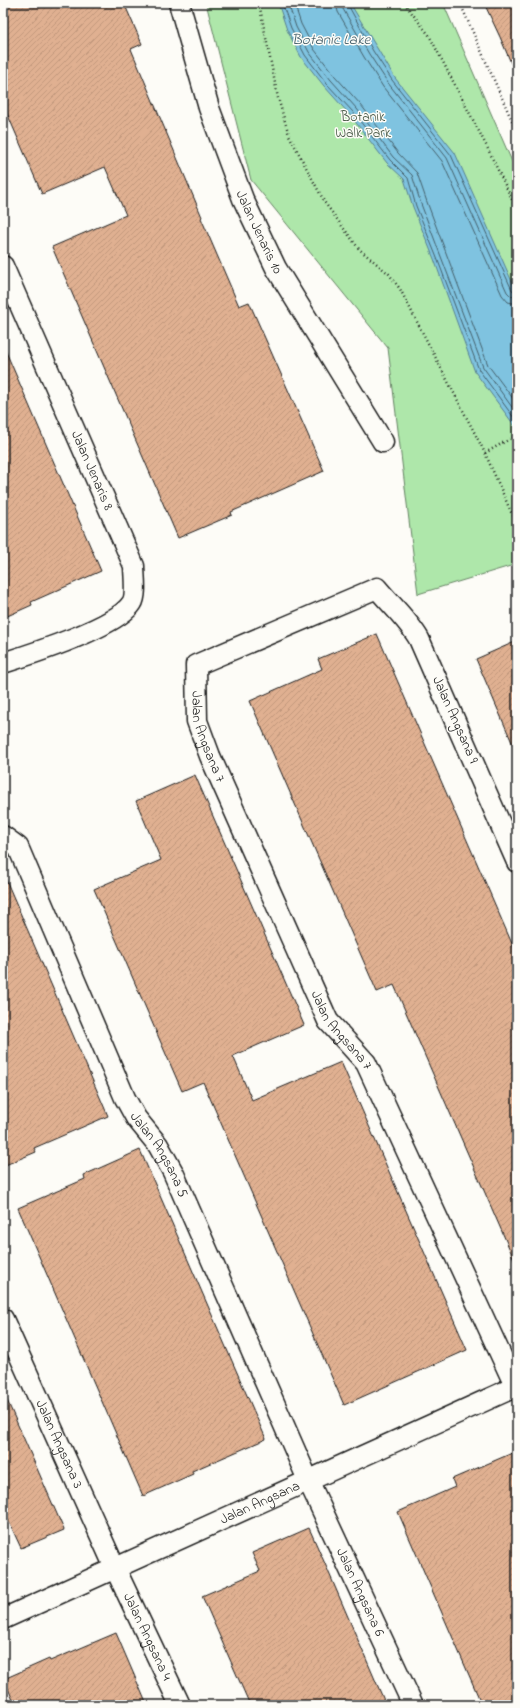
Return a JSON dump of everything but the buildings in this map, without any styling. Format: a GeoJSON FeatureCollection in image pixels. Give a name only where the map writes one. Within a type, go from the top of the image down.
{"type":"FeatureCollection","features":[{"type":"Feature","properties":{"kind":"street","name":"Jalan Jenaris 10"},"geometry":{"type":"LineString","coordinates":[[179,3],[209,108],[243,199],[276,268],[383,442]]}},
{"type":"Feature","properties":{"kind":"street","name":"Jalan Jenaris 8"},"geometry":{"type":"LineString","coordinates":[[3,266],[134,566],[135,586],[133,602],[121,615],[62,643],[3,664]]}},
{"type":"Feature","properties":{"kind":"street","name":"Jalan Angsana 7"},"geometry":{"type":"LineString","coordinates":[[377,588],[196,665],[196,721],[210,756],[328,1021],[366,1063],[516,1388]]}},
{"type":"Feature","properties":{"kind":"street","name":"Jalan Angsana 9"},"geometry":{"type":"LineString","coordinates":[[377,588],[410,624],[419,639],[517,862]]}},
{"type":"Feature","properties":{"kind":"street","name":"Jalan Angsana 5"},"geometry":{"type":"LineString","coordinates":[[3,836],[18,847],[125,1098],[136,1118],[158,1145],[173,1172],[308,1480]]}},
{"type":"Feature","properties":{"kind":"street","name":"Jalan Angsana 3"},"geometry":{"type":"LineString","coordinates":[[3,1319],[115,1568]]}},
{"type":"Feature","properties":{"kind":"street","name":"Jalan Angsana"},"geometry":{"type":"LineString","coordinates":[[3,1619],[308,1480],[516,1388]]}},
{"type":"Feature","properties":{"kind":"street","name":"Jalan Angsana 6"},"geometry":{"type":"LineString","coordinates":[[308,1480],[413,1705]]}},
{"type":"Feature","properties":{"kind":"street","name":"Jalan Angsana 4"},"geometry":{"type":"LineString","coordinates":[[115,1568],[180,1705]]}},
{"type":"Feature","properties":{"kind":"path"},"geometry":{"type":"LineString","coordinates":[[258,3],[278,98],[289,135],[325,203],[359,249],[389,274],[400,289],[485,454],[511,512],[517,521]]}},
{"type":"Feature","properties":{"kind":"path"},"geometry":{"type":"LineString","coordinates":[[404,3],[429,35],[486,145],[517,210]]}},
{"type":"Feature","properties":{"kind":"path"},"geometry":{"type":"LineString","coordinates":[[460,3],[517,132]]}},
{"type":"Feature","properties":{"kind":"path"},"geometry":{"type":"LineString","coordinates":[[485,454],[517,434]]}},
{"type":"Feature","properties":{"kind":"green space","name":"Botanik Walk Park"},"geometry":{"type":"Polygon","coordinates":[[[206,3],[443,3],[517,173],[517,564],[418,594],[388,348],[251,180],[206,3]]]}},
{"type":"Feature","properties":{"kind":"water","name":"Botanic Lake"},"geometry":{"type":"Polygon","coordinates":[[[278,3],[350,3],[395,78],[455,153],[517,293],[517,429],[475,372],[434,259],[413,207],[404,179],[387,163],[350,115],[301,57],[287,30],[278,3]]]}}]}
